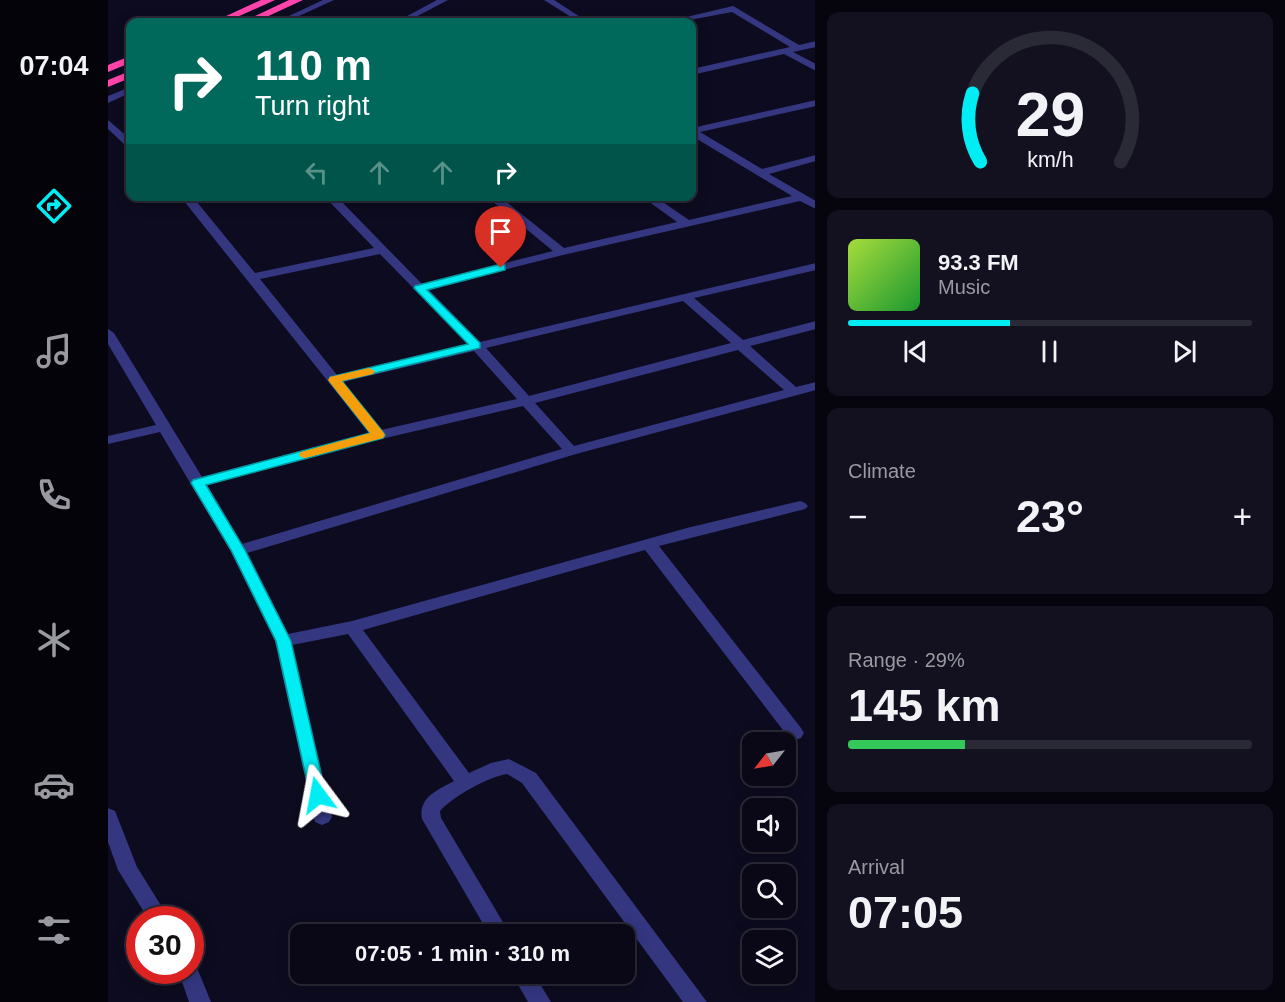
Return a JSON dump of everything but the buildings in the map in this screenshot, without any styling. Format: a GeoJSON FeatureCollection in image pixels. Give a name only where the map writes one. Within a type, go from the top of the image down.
{"type":"FeatureCollection","features":[{"type":"Feature","properties":{"kind":"highway"},"geometry":{"type":"LineString","coordinates":[[227,18],[270,0]]}},
{"type":"Feature","properties":{"kind":"highway"},"geometry":{"type":"LineString","coordinates":[[255,18],[298,0]]}},
{"type":"Feature","properties":{"kind":"highway"},"geometry":{"type":"LineString","coordinates":[[108,69],[126,61]]}},
{"type":"Feature","properties":{"kind":"highway"},"geometry":{"type":"LineString","coordinates":[[108,84],[126,76]]}},
{"type":"Feature","properties":{"kind":"street"},"geometry":{"type":"LineString","coordinates":[[289,18],[330,0]]}},
{"type":"Feature","properties":{"kind":"street"},"geometry":{"type":"LineString","coordinates":[[408,18],[444,0]]}},
{"type":"Feature","properties":{"kind":"street"},"geometry":{"type":"LineString","coordinates":[[548,0],[577,18]]}},
{"type":"Feature","properties":{"kind":"street"},"geometry":{"type":"LineString","coordinates":[[689,18],[733,9],[798,48]]}},
{"type":"Feature","properties":{"kind":"street"},"geometry":{"type":"LineString","coordinates":[[696,71],[815,44]]}},
{"type":"Feature","properties":{"kind":"street"},"geometry":{"type":"LineString","coordinates":[[785,51],[815,67]]}},
{"type":"Feature","properties":{"kind":"street"},"geometry":{"type":"LineString","coordinates":[[108,100],[126,92]]}},
{"type":"Feature","properties":{"kind":"street"},"geometry":{"type":"LineString","coordinates":[[696,130],[815,103]]}},
{"type":"Feature","properties":{"kind":"street"},"geometry":{"type":"LineString","coordinates":[[108,123],[126,140]]}},
{"type":"Feature","properties":{"kind":"street"},"geometry":{"type":"LineString","coordinates":[[696,134],[799,198],[815,206]]}},
{"type":"Feature","properties":{"kind":"street"},"geometry":{"type":"LineString","coordinates":[[759,173],[815,158]]}},
{"type":"Feature","properties":{"kind":"street"},"geometry":{"type":"LineString","coordinates":[[419,288],[562,252],[799,198]]}},
{"type":"Feature","properties":{"kind":"street"},"geometry":{"type":"LineString","coordinates":[[189,201],[253,277],[378,435]]}},
{"type":"Feature","properties":{"kind":"street"},"geometry":{"type":"LineString","coordinates":[[334,201],[476,345],[571,451]]}},
{"type":"Feature","properties":{"kind":"street"},"geometry":{"type":"LineString","coordinates":[[497,201],[562,252]]}},
{"type":"Feature","properties":{"kind":"street"},"geometry":{"type":"LineString","coordinates":[[653,201],[686,223]]}},
{"type":"Feature","properties":{"kind":"street"},"geometry":{"type":"LineString","coordinates":[[253,277],[382,250]]}},
{"type":"Feature","properties":{"kind":"street"},"geometry":{"type":"LineString","coordinates":[[334,380],[815,266]]}},
{"type":"Feature","properties":{"kind":"street"},"geometry":{"type":"LineString","coordinates":[[684,296],[794,392]]}},
{"type":"Feature","properties":{"kind":"street"},"geometry":{"type":"LineString","coordinates":[[198,483],[378,435],[527,401],[815,325]]}},
{"type":"Feature","properties":{"kind":"street"},"geometry":{"type":"LineString","coordinates":[[108,333],[113,352],[164,427],[238,550],[283,641],[322,817]]}},
{"type":"Feature","properties":{"kind":"street"},"geometry":{"type":"LineString","coordinates":[[238,550],[571,451],[815,386]]}},
{"type":"Feature","properties":{"kind":"street"},"geometry":{"type":"LineString","coordinates":[[108,441],[164,427]]}},
{"type":"Feature","properties":{"kind":"street"},"geometry":{"type":"LineString","coordinates":[[283,641],[352,627],[649,544],[800,506]]}},
{"type":"Feature","properties":{"kind":"street"},"geometry":{"type":"LineString","coordinates":[[649,544],[794,732]]}},
{"type":"Feature","properties":{"kind":"street"},"geometry":{"type":"LineString","coordinates":[[352,627],[466,783]]}},
{"type":"Feature","properties":{"kind":"street"},"geometry":{"type":"LineString","coordinates":[[494,924],[432,819],[430,809],[439,799],[466,783],[498,768],[509,766],[529,778],[696,1002]]}},
{"type":"Feature","properties":{"kind":"street"},"geometry":{"type":"LineString","coordinates":[[108,816],[128,870],[151,906]]}},
{"type":"Feature","properties":{"kind":"street"},"geometry":{"type":"LineString","coordinates":[[193,984],[200,1002]]}},
{"type":"Feature","properties":{"kind":"street"},"geometry":{"type":"LineString","coordinates":[[529,984],[540,1002]]}},
{"type":"Feature","properties":{"kind":"slow traffic"},"geometry":{"type":"LineString","coordinates":[[305,455],[378,435],[334,380],[369,371]]}},
{"type":"Feature","properties":{"kind":"route"},"geometry":{"type":"LineString","coordinates":[[318,795],[283,641],[238,550],[198,483],[378,435],[334,380],[476,345],[419,288],[501,268]]}}]}
